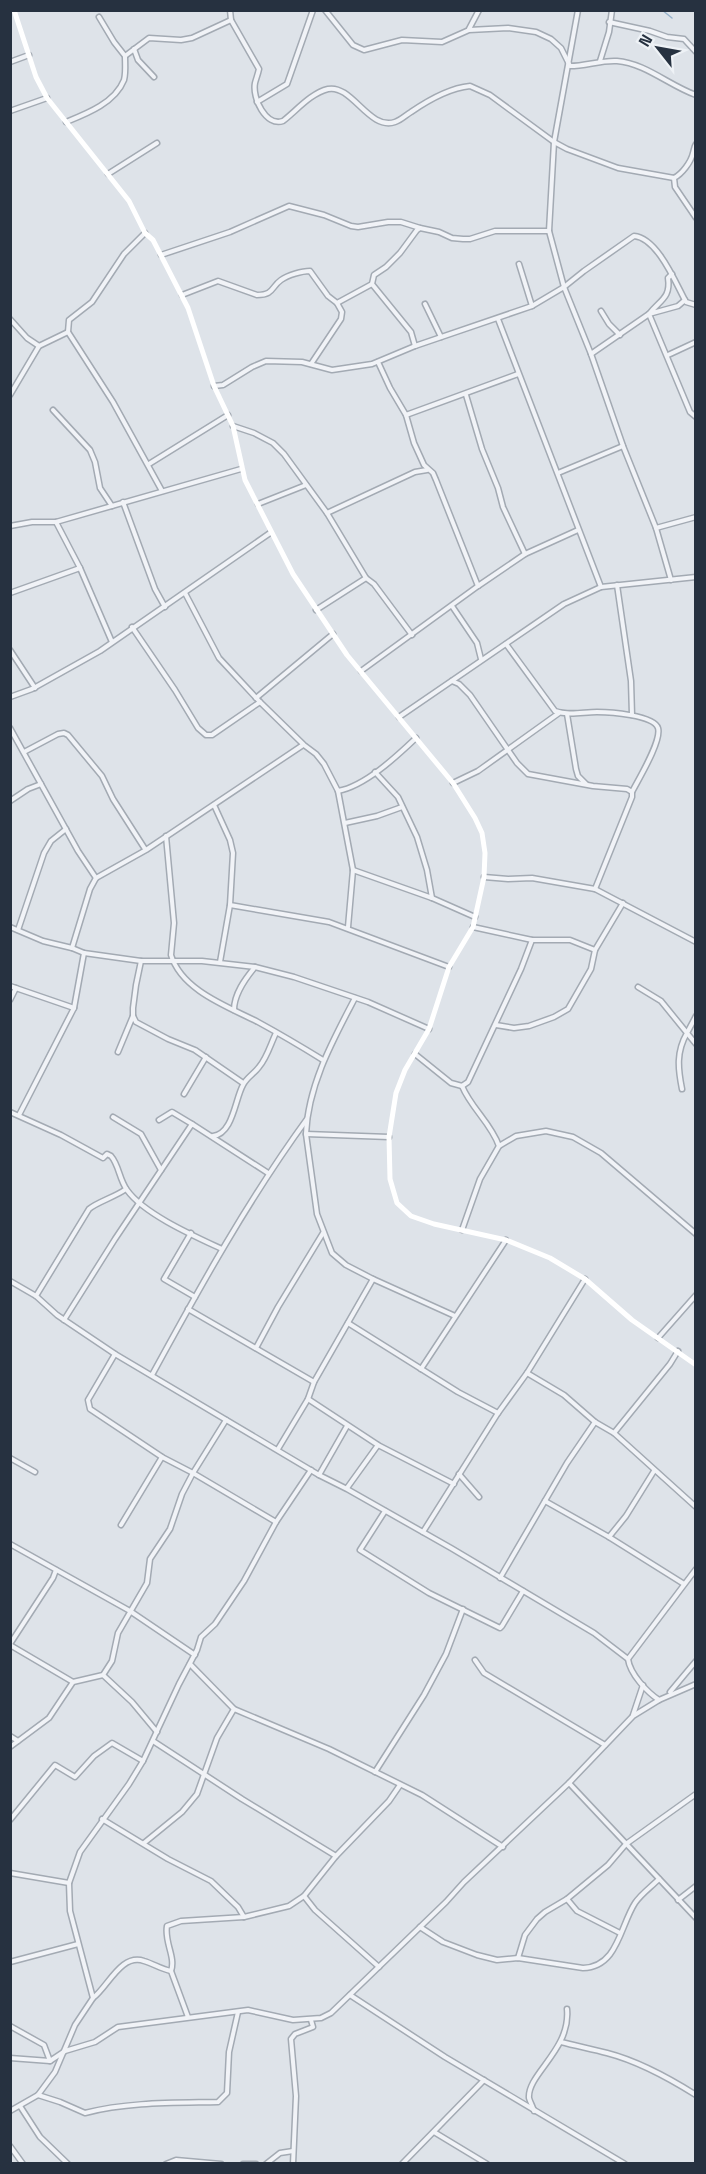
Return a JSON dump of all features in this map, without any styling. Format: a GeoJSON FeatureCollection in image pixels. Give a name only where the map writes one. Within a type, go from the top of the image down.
{"type":"FeatureCollection","features":[{"type":"Feature","properties":{"kind":"street"},"geometry":{"type":"LineString","coordinates":[[230,10],[231,20],[259,69],[254,85],[258,102],[267,117],[277,123],[283,121],[318,93],[334,89],[384,124],[396,122],[412,111],[450,92],[470,86],[490,95],[554,142],[600,163],[618,168],[674,178],[680,174],[693,154],[693,147],[696,144]]}},
{"type":"Feature","properties":{"kind":"street"},"geometry":{"type":"LineString","coordinates":[[258,102],[283,87],[290,79],[297,51],[313,10]]}},
{"type":"Feature","properties":{"kind":"street"},"geometry":{"type":"LineString","coordinates":[[325,10],[353,45],[364,50],[402,40],[442,42],[469,30],[502,27],[544,35],[561,48],[569,66]]}},
{"type":"Feature","properties":{"kind":"street"},"geometry":{"type":"LineString","coordinates":[[469,30],[480,10]]}},
{"type":"Feature","properties":{"kind":"street"},"geometry":{"type":"LineString","coordinates":[[578,10],[554,142],[549,231],[564,287],[591,354],[622,446],[656,528],[671,580]]}},
{"type":"Feature","properties":{"kind":"street"},"geometry":{"type":"LineString","coordinates":[[600,61],[609,32],[612,10]]}},
{"type":"Feature","properties":{"kind":"street"},"geometry":{"type":"LineString","coordinates":[[13,11],[47,98],[129,201],[145,233],[153,240],[182,296],[214,386],[233,426],[241,469],[270,533],[293,574],[347,656],[453,783],[482,833],[485,853],[484,877],[473,927],[449,967],[429,1029],[405,1070],[396,1093],[389,1137],[390,1179],[397,1203],[411,1216],[434,1224],[506,1240],[550,1258],[585,1279],[632,1320],[696,1365]]}},
{"type":"Feature","properties":{"kind":"street"},"geometry":{"type":"LineString","coordinates":[[66,122],[92,111],[111,97],[124,80],[125,56],[109,36],[99,17]]}},
{"type":"Feature","properties":{"kind":"street"},"geometry":{"type":"LineString","coordinates":[[125,56],[149,38],[181,40],[192,38],[231,20]]}},
{"type":"Feature","properties":{"kind":"street"},"geometry":{"type":"LineString","coordinates":[[609,22],[684,39],[696,52]]}},
{"type":"Feature","properties":{"kind":"street"},"geometry":{"type":"LineString","coordinates":[[134,49],[138,60],[154,77]]}},
{"type":"Feature","properties":{"kind":"street"},"geometry":{"type":"LineString","coordinates":[[10,62],[29,55]]}},
{"type":"Feature","properties":{"kind":"street"},"geometry":{"type":"LineString","coordinates":[[569,66],[600,61],[630,64],[696,95]]}},
{"type":"Feature","properties":{"kind":"street"},"geometry":{"type":"LineString","coordinates":[[10,111],[47,98]]}},
{"type":"Feature","properties":{"kind":"street"},"geometry":{"type":"LineString","coordinates":[[108,174],[157,142]]}},
{"type":"Feature","properties":{"kind":"street"},"geometry":{"type":"LineString","coordinates":[[674,178],[675,187],[696,218]]}},
{"type":"Feature","properties":{"kind":"street"},"geometry":{"type":"LineString","coordinates":[[161,255],[230,232],[289,206],[324,215],[351,226],[395,222],[439,232],[452,238],[470,239],[495,231],[549,231]]}},
{"type":"Feature","properties":{"kind":"street"},"geometry":{"type":"LineString","coordinates":[[337,303],[372,284],[374,275],[400,253],[420,228]]}},
{"type":"Feature","properties":{"kind":"street"},"geometry":{"type":"LineString","coordinates":[[145,233],[124,254],[92,302],[69,320],[68,332],[149,464],[162,491]]}},
{"type":"Feature","properties":{"kind":"street"},"geometry":{"type":"LineString","coordinates":[[214,386],[223,385],[252,367],[266,362],[302,362],[325,369],[344,370],[378,362],[415,346],[532,306],[564,287],[634,236],[647,241],[665,262],[687,304],[696,305]]}},
{"type":"Feature","properties":{"kind":"street"},"geometry":{"type":"LineString","coordinates":[[519,264],[532,306]]}},
{"type":"Feature","properties":{"kind":"street"},"geometry":{"type":"LineString","coordinates":[[182,296],[218,281],[263,295],[271,292],[283,278],[310,271],[342,312],[341,319],[311,364]]}},
{"type":"Feature","properties":{"kind":"street"},"geometry":{"type":"LineString","coordinates":[[591,354],[649,314],[667,294],[670,285],[668,278],[672,274]]}},
{"type":"Feature","properties":{"kind":"street"},"geometry":{"type":"LineString","coordinates":[[372,284],[411,332],[415,346]]}},
{"type":"Feature","properties":{"kind":"street"},"geometry":{"type":"LineString","coordinates":[[649,314],[678,306],[685,300]]}},
{"type":"Feature","properties":{"kind":"street"},"geometry":{"type":"LineString","coordinates":[[425,304],[441,337]]}},
{"type":"Feature","properties":{"kind":"street"},"geometry":{"type":"LineString","coordinates":[[602,311],[609,324],[620,335]]}},
{"type":"Feature","properties":{"kind":"street"},"geometry":{"type":"LineString","coordinates":[[649,314],[690,412],[696,417]]}},
{"type":"Feature","properties":{"kind":"street"},"geometry":{"type":"LineString","coordinates":[[10,319],[27,338],[39,346]]}},
{"type":"Feature","properties":{"kind":"street"},"geometry":{"type":"LineString","coordinates":[[498,319],[601,587]]}},
{"type":"Feature","properties":{"kind":"street"},"geometry":{"type":"LineString","coordinates":[[10,395],[12,387],[39,346],[68,332]]}},
{"type":"Feature","properties":{"kind":"street"},"geometry":{"type":"LineString","coordinates":[[668,355],[696,342]]}},
{"type":"Feature","properties":{"kind":"street"},"geometry":{"type":"LineString","coordinates":[[378,362],[406,415],[414,443],[424,465],[433,473],[478,586]]}},
{"type":"Feature","properties":{"kind":"street"},"geometry":{"type":"LineString","coordinates":[[406,415],[466,395],[518,374]]}},
{"type":"Feature","properties":{"kind":"street"},"geometry":{"type":"LineString","coordinates":[[466,395],[482,449],[498,488],[502,507],[525,554]]}},
{"type":"Feature","properties":{"kind":"street"},"geometry":{"type":"LineString","coordinates":[[53,410],[90,450],[100,488],[112,506]]}},
{"type":"Feature","properties":{"kind":"street"},"geometry":{"type":"LineString","coordinates":[[149,464],[228,415]]}},
{"type":"Feature","properties":{"kind":"street"},"geometry":{"type":"LineString","coordinates":[[233,426],[273,443],[284,454],[327,513],[366,578],[374,584],[412,634]]}},
{"type":"Feature","properties":{"kind":"street"},"geometry":{"type":"LineString","coordinates":[[558,473],[622,446]]}},
{"type":"Feature","properties":{"kind":"street"},"geometry":{"type":"LineString","coordinates":[[10,526],[32,522],[56,522],[241,469]]}},
{"type":"Feature","properties":{"kind":"street"},"geometry":{"type":"LineString","coordinates":[[327,513],[415,472],[428,470]]}},
{"type":"Feature","properties":{"kind":"street"},"geometry":{"type":"LineString","coordinates":[[257,505],[307,485]]}},
{"type":"Feature","properties":{"kind":"street"},"geometry":{"type":"LineString","coordinates":[[123,502],[155,589],[165,607]]}},
{"type":"Feature","properties":{"kind":"street"},"geometry":{"type":"LineString","coordinates":[[656,528],[696,517]]}},
{"type":"Feature","properties":{"kind":"street"},"geometry":{"type":"LineString","coordinates":[[56,522],[80,568],[112,642]]}},
{"type":"Feature","properties":{"kind":"street"},"geometry":{"type":"LineString","coordinates":[[361,671],[525,554],[578,530]]}},
{"type":"Feature","properties":{"kind":"street"},"geometry":{"type":"LineString","coordinates":[[10,697],[35,688],[67,671],[165,607],[270,533]]}},
{"type":"Feature","properties":{"kind":"street"},"geometry":{"type":"LineString","coordinates":[[10,593],[80,568]]}},
{"type":"Feature","properties":{"kind":"street"},"geometry":{"type":"LineString","coordinates":[[398,717],[506,644],[540,618],[564,604],[601,587],[696,577]]}},
{"type":"Feature","properties":{"kind":"street"},"geometry":{"type":"LineString","coordinates":[[316,610],[366,578]]}},
{"type":"Feature","properties":{"kind":"street"},"geometry":{"type":"LineString","coordinates":[[617,585],[631,681],[632,716]]}},
{"type":"Feature","properties":{"kind":"street"},"geometry":{"type":"LineString","coordinates":[[185,593],[219,658],[260,702],[316,754],[338,791],[352,870],[348,927]]}},
{"type":"Feature","properties":{"kind":"street"},"geometry":{"type":"LineString","coordinates":[[452,606],[477,643],[481,659]]}},
{"type":"Feature","properties":{"kind":"street"},"geometry":{"type":"LineString","coordinates":[[132,627],[198,728],[206,735],[212,735],[260,702]]}},
{"type":"Feature","properties":{"kind":"street"},"geometry":{"type":"LineString","coordinates":[[256,698],[333,634]]}},
{"type":"Feature","properties":{"kind":"street"},"geometry":{"type":"LineString","coordinates":[[506,644],[549,704],[560,712],[567,714],[596,712],[632,716],[653,722],[658,728],[658,734],[632,792],[596,889]]}},
{"type":"Feature","properties":{"kind":"street"},"geometry":{"type":"LineString","coordinates":[[10,650],[35,688]]}},
{"type":"Feature","properties":{"kind":"street"},"geometry":{"type":"LineString","coordinates":[[451,681],[459,684],[470,695],[528,774],[586,785],[627,789],[632,792]]}},
{"type":"Feature","properties":{"kind":"street"},"geometry":{"type":"LineString","coordinates":[[453,783],[478,771],[560,712]]}},
{"type":"Feature","properties":{"kind":"street"},"geometry":{"type":"LineString","coordinates":[[567,714],[578,776],[586,785]]}},
{"type":"Feature","properties":{"kind":"street"},"geometry":{"type":"LineString","coordinates":[[10,728],[78,851],[96,878]]}},
{"type":"Feature","properties":{"kind":"street"},"geometry":{"type":"LineString","coordinates":[[24,752],[58,734],[68,735],[102,776],[113,799],[146,850]]}},
{"type":"Feature","properties":{"kind":"street"},"geometry":{"type":"LineString","coordinates":[[338,791],[351,787],[375,772],[416,738]]}},
{"type":"Feature","properties":{"kind":"street"},"geometry":{"type":"LineString","coordinates":[[72,948],[90,889],[96,878],[146,850],[304,744]]}},
{"type":"Feature","properties":{"kind":"street"},"geometry":{"type":"LineString","coordinates":[[375,772],[398,797],[423,853],[432,898]]}},
{"type":"Feature","properties":{"kind":"street"},"geometry":{"type":"LineString","coordinates":[[10,801],[28,789],[41,784]]}},
{"type":"Feature","properties":{"kind":"street"},"geometry":{"type":"LineString","coordinates":[[214,805],[230,840],[233,853],[230,905],[220,962]]}},
{"type":"Feature","properties":{"kind":"street"},"geometry":{"type":"LineString","coordinates":[[345,823],[378,816],[402,807]]}},
{"type":"Feature","properties":{"kind":"street"},"geometry":{"type":"LineString","coordinates":[[18,930],[44,853],[51,841],[66,829]]}},
{"type":"Feature","properties":{"kind":"street"},"geometry":{"type":"LineString","coordinates":[[166,835],[173,908],[171,955],[173,961],[189,982],[210,997],[323,1060]]}},
{"type":"Feature","properties":{"kind":"street"},"geometry":{"type":"LineString","coordinates":[[352,870],[432,898],[475,917]]}},
{"type":"Feature","properties":{"kind":"street"},"geometry":{"type":"LineString","coordinates":[[484,877],[532,878],[596,889],[696,942]]}},
{"type":"Feature","properties":{"kind":"street"},"geometry":{"type":"LineString","coordinates":[[496,1025],[514,1028],[529,1026],[568,1009],[591,969],[595,950],[599,947],[622,903]]}},
{"type":"Feature","properties":{"kind":"street"},"geometry":{"type":"LineString","coordinates":[[230,905],[310,918],[348,927],[449,967]]}},
{"type":"Feature","properties":{"kind":"street"},"geometry":{"type":"LineString","coordinates":[[10,927],[84,953],[141,961],[220,962],[255,967],[294,977],[355,998],[429,1029]]}},
{"type":"Feature","properties":{"kind":"street"},"geometry":{"type":"LineString","coordinates":[[473,927],[532,940],[570,940],[595,950]]}},
{"type":"Feature","properties":{"kind":"street"},"geometry":{"type":"LineString","coordinates":[[462,1086],[468,1082],[496,1025],[532,940]]}},
{"type":"Feature","properties":{"kind":"street"},"geometry":{"type":"LineString","coordinates":[[19,1115],[75,1008],[84,953]]}},
{"type":"Feature","properties":{"kind":"street"},"geometry":{"type":"LineString","coordinates":[[118,1052],[133,1016],[141,961]]}},
{"type":"Feature","properties":{"kind":"street"},"geometry":{"type":"LineString","coordinates":[[234,1010],[237,994],[255,967]]}},
{"type":"Feature","properties":{"kind":"street"},"geometry":{"type":"LineString","coordinates":[[10,986],[75,1008]]}},
{"type":"Feature","properties":{"kind":"street"},"geometry":{"type":"LineString","coordinates":[[638,987],[661,1000],[696,1044]]}},
{"type":"Feature","properties":{"kind":"street"},"geometry":{"type":"LineString","coordinates":[[10,1000],[16,988]]}},
{"type":"Feature","properties":{"kind":"street"},"geometry":{"type":"LineString","coordinates":[[355,998],[323,1060],[308,1117],[306,1134],[317,1214],[332,1253],[339,1260],[373,1279],[455,1316]]}},
{"type":"Feature","properties":{"kind":"street"},"geometry":{"type":"LineString","coordinates":[[133,1016],[136,1022],[144,1027],[206,1057],[243,1083]]}},
{"type":"Feature","properties":{"kind":"street"},"geometry":{"type":"LineString","coordinates":[[682,1089],[678,1059],[680,1048],[696,1016]]}},
{"type":"Feature","properties":{"kind":"street"},"geometry":{"type":"LineString","coordinates":[[212,1136],[218,1136],[225,1128],[234,1111],[243,1083],[259,1068],[276,1033]]}},
{"type":"Feature","properties":{"kind":"street"},"geometry":{"type":"LineString","coordinates":[[415,1054],[451,1083],[462,1086],[472,1105],[482,1115],[499,1146]]}},
{"type":"Feature","properties":{"kind":"street"},"geometry":{"type":"LineString","coordinates":[[184,1095],[206,1057]]}},
{"type":"Feature","properties":{"kind":"street"},"geometry":{"type":"LineString","coordinates":[[10,1112],[103,1158],[107,1154],[111,1156],[126,1189],[139,1204],[222,1249]]}},
{"type":"Feature","properties":{"kind":"street"},"geometry":{"type":"LineString","coordinates":[[159,1120],[172,1112],[268,1173]]}},
{"type":"Feature","properties":{"kind":"street"},"geometry":{"type":"LineString","coordinates":[[113,1117],[141,1134],[161,1170]]}},
{"type":"Feature","properties":{"kind":"street"},"geometry":{"type":"LineString","coordinates":[[152,1375],[222,1249],[268,1173],[308,1117]]}},
{"type":"Feature","properties":{"kind":"street"},"geometry":{"type":"LineString","coordinates":[[64,1320],[192,1124]]}},
{"type":"Feature","properties":{"kind":"street"},"geometry":{"type":"LineString","coordinates":[[462,1230],[480,1179],[499,1146],[516,1136],[546,1131],[573,1137],[601,1153],[696,1234]]}},
{"type":"Feature","properties":{"kind":"street"},"geometry":{"type":"LineString","coordinates":[[306,1134],[389,1137]]}},
{"type":"Feature","properties":{"kind":"street"},"geometry":{"type":"LineString","coordinates":[[36,1296],[89,1209],[115,1197],[126,1189]]}},
{"type":"Feature","properties":{"kind":"street"},"geometry":{"type":"LineString","coordinates":[[256,1348],[324,1232]]}},
{"type":"Feature","properties":{"kind":"street"},"geometry":{"type":"LineString","coordinates":[[190,1233],[164,1279],[195,1297]]}},
{"type":"Feature","properties":{"kind":"street"},"geometry":{"type":"LineString","coordinates":[[421,1369],[506,1240]]}},
{"type":"Feature","properties":{"kind":"street"},"geometry":{"type":"LineString","coordinates":[[278,1449],[373,1279]]}},
{"type":"Feature","properties":{"kind":"street"},"geometry":{"type":"LineString","coordinates":[[423,1532],[498,1413],[527,1373],[585,1279]]}},
{"type":"Feature","properties":{"kind":"street"},"geometry":{"type":"LineString","coordinates":[[10,1281],[36,1296],[64,1320],[115,1354],[603,1639],[628,1659],[629,1666],[643,1685],[659,1700]]}},
{"type":"Feature","properties":{"kind":"street"},"geometry":{"type":"LineString","coordinates":[[658,1338],[696,1295]]}},
{"type":"Feature","properties":{"kind":"street"},"geometry":{"type":"LineString","coordinates":[[188,1309],[314,1382]]}},
{"type":"Feature","properties":{"kind":"street"},"geometry":{"type":"LineString","coordinates":[[348,1323],[458,1392],[498,1413]]}},
{"type":"Feature","properties":{"kind":"street"},"geometry":{"type":"LineString","coordinates":[[614,1433],[678,1351]]}},
{"type":"Feature","properties":{"kind":"street"},"geometry":{"type":"LineString","coordinates":[[115,1354],[88,1400],[88,1406],[162,1457],[276,1522]]}},
{"type":"Feature","properties":{"kind":"street"},"geometry":{"type":"LineString","coordinates":[[527,1373],[564,1395],[595,1422],[614,1433],[696,1507]]}},
{"type":"Feature","properties":{"kind":"street"},"geometry":{"type":"LineString","coordinates":[[308,1399],[378,1445],[454,1484]]}},
{"type":"Feature","properties":{"kind":"street"},"geometry":{"type":"LineString","coordinates":[[10,1747],[49,1718],[73,1682],[104,1675],[112,1661],[118,1633],[148,1580],[150,1559],[170,1529],[182,1494],[226,1419]]}},
{"type":"Feature","properties":{"kind":"street"},"geometry":{"type":"LineString","coordinates":[[500,1578],[567,1463],[595,1422]]}},
{"type":"Feature","properties":{"kind":"street"},"geometry":{"type":"LineString","coordinates":[[319,1475],[347,1425]]}},
{"type":"Feature","properties":{"kind":"street"},"geometry":{"type":"LineString","coordinates":[[347,1489],[378,1445]]}},
{"type":"Feature","properties":{"kind":"street"},"geometry":{"type":"LineString","coordinates":[[121,1525],[162,1457]]}},
{"type":"Feature","properties":{"kind":"street"},"geometry":{"type":"LineString","coordinates":[[10,1458],[35,1472]]}},
{"type":"Feature","properties":{"kind":"street"},"geometry":{"type":"LineString","coordinates":[[93,1998],[70,1911],[69,1883],[80,1852],[143,1761],[195,1655],[199,1639],[215,1624],[276,1522],[311,1470]]}},
{"type":"Feature","properties":{"kind":"street"},"geometry":{"type":"LineString","coordinates":[[609,1537],[634,1504],[654,1471]]}},
{"type":"Feature","properties":{"kind":"street"},"geometry":{"type":"LineString","coordinates":[[459,1474],[479,1497]]}},
{"type":"Feature","properties":{"kind":"street"},"geometry":{"type":"LineString","coordinates":[[545,1501],[609,1537],[684,1584]]}},
{"type":"Feature","properties":{"kind":"street"},"geometry":{"type":"LineString","coordinates":[[385,1511],[369,1534],[361,1551],[429,1593],[500,1628],[523,1591]]}},
{"type":"Feature","properties":{"kind":"street"},"geometry":{"type":"LineString","coordinates":[[10,1544],[86,1584],[195,1655]]}},
{"type":"Feature","properties":{"kind":"street"},"geometry":{"type":"LineString","coordinates":[[628,1659],[696,1569]]}},
{"type":"Feature","properties":{"kind":"street"},"geometry":{"type":"LineString","coordinates":[[56,1570],[10,1644],[73,1682]]}},
{"type":"Feature","properties":{"kind":"street"},"geometry":{"type":"LineString","coordinates":[[375,1772],[424,1695],[446,1654],[463,1609]]}},
{"type":"Feature","properties":{"kind":"street"},"geometry":{"type":"LineString","coordinates":[[475,1660],[484,1673],[605,1745]]}},
{"type":"Feature","properties":{"kind":"street"},"geometry":{"type":"LineString","coordinates":[[668,1695],[696,1661]]}},
{"type":"Feature","properties":{"kind":"street"},"geometry":{"type":"LineString","coordinates":[[190,1664],[234,1709],[329,1749],[422,1795],[454,1813],[502,1847]]}},
{"type":"Feature","properties":{"kind":"street"},"geometry":{"type":"LineString","coordinates":[[104,1675],[132,1702],[157,1732]]}},
{"type":"Feature","properties":{"kind":"street"},"geometry":{"type":"LineString","coordinates":[[10,2058],[50,2061],[65,2051],[95,2042],[118,2027],[146,2025],[188,2017],[248,2010],[293,2020],[311,2020],[331,2013],[569,1783],[633,1716],[668,1695],[696,1684]]}},
{"type":"Feature","properties":{"kind":"street"},"geometry":{"type":"LineString","coordinates":[[633,1716],[643,1685]]}},
{"type":"Feature","properties":{"kind":"street"},"geometry":{"type":"LineString","coordinates":[[144,1843],[191,1801],[199,1790],[218,1738],[234,1709]]}},
{"type":"Feature","properties":{"kind":"street"},"geometry":{"type":"LineString","coordinates":[[10,1736],[18,1740]]}},
{"type":"Feature","properties":{"kind":"street"},"geometry":{"type":"LineString","coordinates":[[153,1741],[336,1856]]}},
{"type":"Feature","properties":{"kind":"street"},"geometry":{"type":"LineString","coordinates":[[10,1820],[55,1765],[73,1778],[76,1777],[94,1756],[112,1743],[143,1761]]}},
{"type":"Feature","properties":{"kind":"street"},"geometry":{"type":"LineString","coordinates":[[569,1783],[696,1918]]}},
{"type":"Feature","properties":{"kind":"street"},"geometry":{"type":"LineString","coordinates":[[188,2017],[171,1971],[173,1963],[166,1937],[167,1926],[177,1922],[244,1917],[286,1907],[304,1896],[336,1856],[382,1808],[400,1785]]}},
{"type":"Feature","properties":{"kind":"street"},"geometry":{"type":"LineString","coordinates":[[518,1958],[530,1926],[545,1912],[567,1899],[608,1865],[626,1844],[696,1794]]}},
{"type":"Feature","properties":{"kind":"street"},"geometry":{"type":"LineString","coordinates":[[102,1819],[218,1886],[238,1907],[244,1917]]}},
{"type":"Feature","properties":{"kind":"street"},"geometry":{"type":"LineString","coordinates":[[10,1873],[69,1883]]}},
{"type":"Feature","properties":{"kind":"street"},"geometry":{"type":"LineString","coordinates":[[420,1927],[443,1942],[477,1956],[496,1960],[518,1958],[583,1968],[593,1967],[610,1956],[635,1904],[659,1879]]}},
{"type":"Feature","properties":{"kind":"street"},"geometry":{"type":"LineString","coordinates":[[678,1900],[696,1886]]}},
{"type":"Feature","properties":{"kind":"street"},"geometry":{"type":"LineString","coordinates":[[304,1896],[315,1910],[379,1967]]}},
{"type":"Feature","properties":{"kind":"street"},"geometry":{"type":"LineString","coordinates":[[567,1899],[577,1911],[620,1933]]}},
{"type":"Feature","properties":{"kind":"street"},"geometry":{"type":"LineString","coordinates":[[10,1962],[78,1944]]}},
{"type":"Feature","properties":{"kind":"street"},"geometry":{"type":"LineString","coordinates":[[10,2111],[38,2095],[55,2073],[75,2025],[93,1998],[127,1962],[145,1961],[171,1971]]}},
{"type":"Feature","properties":{"kind":"street"},"geometry":{"type":"LineString","coordinates":[[350,1995],[534,2111],[624,2163]]}},
{"type":"Feature","properties":{"kind":"street"},"geometry":{"type":"LineString","coordinates":[[534,2111],[530,2092],[535,2080],[561,2042],[567,2025],[567,2009]]}},
{"type":"Feature","properties":{"kind":"street"},"geometry":{"type":"LineString","coordinates":[[38,2095],[85,2113],[97,2109],[138,2104],[218,2102],[227,2093],[229,2052],[238,2012]]}},
{"type":"Feature","properties":{"kind":"street"},"geometry":{"type":"LineString","coordinates":[[293,2163],[296,2096],[291,2039],[295,2034],[313,2027],[311,2020]]}},
{"type":"Feature","properties":{"kind":"street"},"geometry":{"type":"LineString","coordinates":[[10,2025],[44,2045],[50,2061]]}},
{"type":"Feature","properties":{"kind":"street"},"geometry":{"type":"LineString","coordinates":[[561,2042],[625,2059],[676,2083],[696,2096]]}},
{"type":"Feature","properties":{"kind":"street"},"geometry":{"type":"LineString","coordinates":[[402,2163],[484,2080]]}},
{"type":"Feature","properties":{"kind":"street"},"geometry":{"type":"LineString","coordinates":[[20,2106],[40,2137],[68,2163]]}},
{"type":"Feature","properties":{"kind":"street"},"geometry":{"type":"LineString","coordinates":[[434,2132],[487,2163]]}},
{"type":"Feature","properties":{"kind":"street"},"geometry":{"type":"LineString","coordinates":[[10,2146],[12,2152],[22,2163]]}},
{"type":"Feature","properties":{"kind":"street"},"geometry":{"type":"LineString","coordinates":[[266,2163],[280,2153],[293,2151]]}},
{"type":"Feature","properties":{"kind":"street"},"geometry":{"type":"LineString","coordinates":[[166,2163],[176,2160],[221,2163]]}},
{"type":"Feature","properties":{"kind":"street"},"geometry":{"type":"LineString","coordinates":[[243,2163],[256,2163]]}},
{"type":"Feature","properties":{"kind":"waterway"},"geometry":{"type":"LineString","coordinates":[[662,10],[672,18]]}}]}
